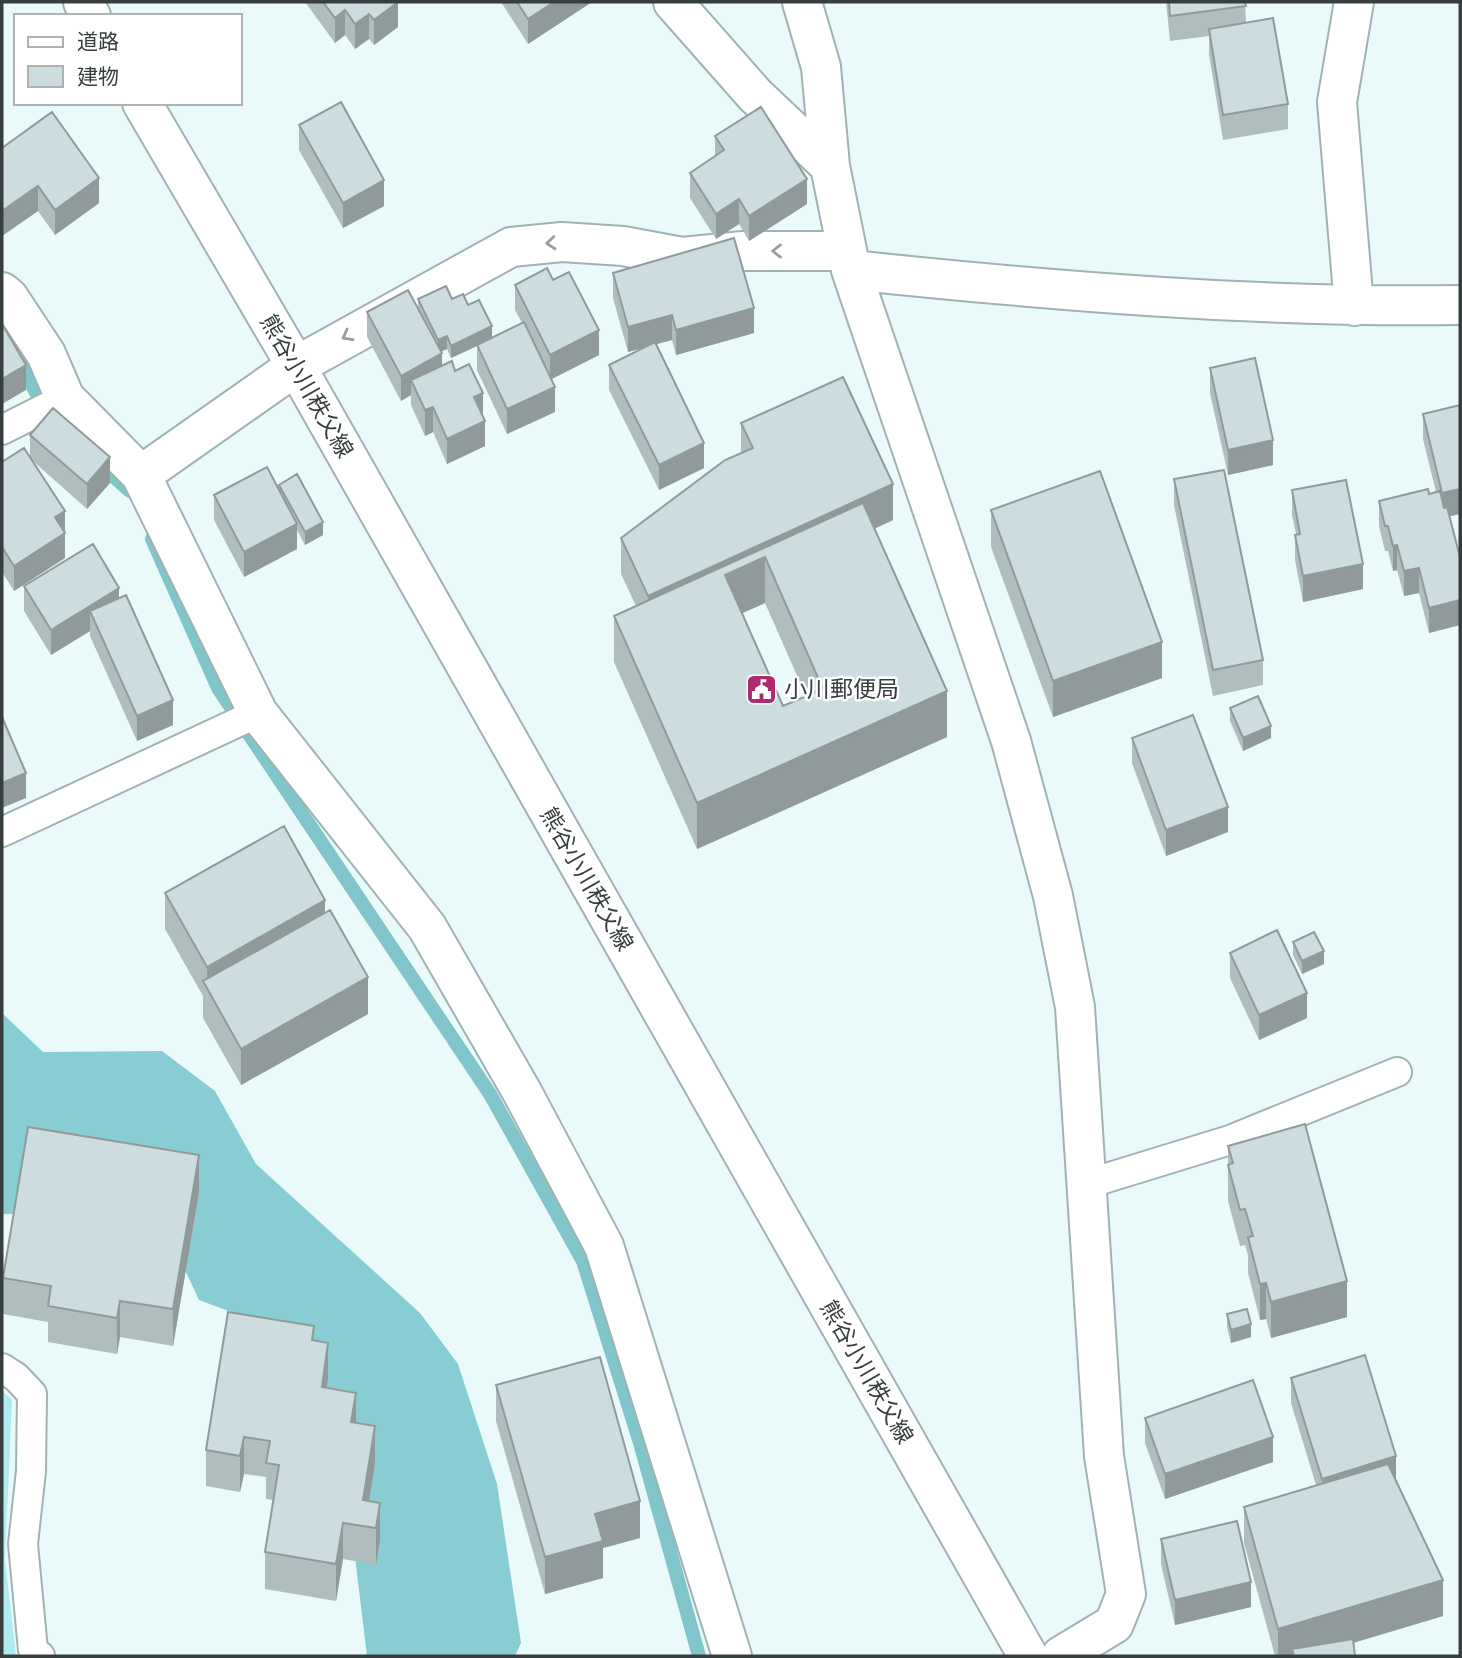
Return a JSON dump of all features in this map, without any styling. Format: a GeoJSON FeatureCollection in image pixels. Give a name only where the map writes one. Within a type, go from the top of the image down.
{"type":"FeatureCollection","features":[{"type":"Feature","properties":{"kind":"street"},"geometry":{"type":"LineString","coordinates":[[673,2],[755,95],[830,166]]}},
{"type":"Feature","properties":{"kind":"street"},"geometry":{"type":"LineString","coordinates":[[802,2],[821,67],[830,166],[848,261],[1031,807],[1053,896],[1074,1007],[1104,1456],[1126,1594],[1114,1625],[1061,1656]]}},
{"type":"Feature","properties":{"kind":"street"},"geometry":{"type":"LineString","coordinates":[[1354,2],[1337,102],[1354,306]]}},
{"type":"Feature","properties":{"kind":"street","name":"熊谷小川秩父線"},"geometry":{"type":"LineString","coordinates":[[143,105],[296,366],[1028,1656]]}},
{"type":"Feature","properties":{"kind":"street"},"geometry":{"type":"LineString","coordinates":[[141,475],[296,366],[511,247],[562,242],[623,246],[682,257],[744,251],[848,261],[994,285],[1354,306],[1460,304]]}},
{"type":"Feature","properties":{"kind":"street"},"geometry":{"type":"LineString","coordinates":[[2,292],[9,298],[46,354],[65,398],[141,475],[258,713],[427,926],[522,1092],[604,1246],[732,1656]]}},
{"type":"Feature","properties":{"kind":"lane"},"geometry":{"type":"LineString","coordinates":[[2,430],[65,398]]}},
{"type":"Feature","properties":{"kind":"lane"},"geometry":{"type":"LineString","coordinates":[[2,832],[258,713]]}},
{"type":"Feature","properties":{"kind":"lane"},"geometry":{"type":"LineString","coordinates":[[1087,1184],[1230,1140],[1397,1072]]}},
{"type":"Feature","properties":{"kind":"lane"},"geometry":{"type":"LineString","coordinates":[[2,1368],[16,1377],[32,1394],[31,1471],[23,1544],[33,1650],[40,1656]]}},
{"type":"Feature","properties":{"kind":"shaded area"},"geometry":{"type":"Polygon","coordinates":[[[2,1013],[43,1052],[162,1051],[215,1091],[256,1164],[420,1313],[458,1364],[497,1484],[521,1643],[515,1656],[367,1656],[348,1500],[298,1337],[199,1300],[178,1255],[89,1213],[2,1214],[2,1013]]]}},
{"type":"Feature","properties":{"kind":"shaded area"},"geometry":{"type":"Polygon","coordinates":[[[2,1391],[12,1400],[5,1559],[16,1656],[2,1656],[2,1391]]]}},
{"type":"Feature","properties":{"kind":"building"},"geometry":{"type":"Polygon","coordinates":[[[323,2],[398,2],[374,20],[369,14],[355,24],[345,10],[335,18],[323,2]]]}},
{"type":"Feature","properties":{"kind":"building"},"geometry":{"type":"Polygon","coordinates":[[[517,2],[554,2],[528,19],[517,2]]]}},
{"type":"Feature","properties":{"kind":"building"},"geometry":{"type":"Polygon","coordinates":[[[1169,2],[1245,2],[1246,6],[1170,16],[1169,2]]]}},
{"type":"Feature","properties":{"kind":"building"},"geometry":{"type":"Polygon","coordinates":[[[1273,18],[1288,104],[1223,115],[1209,29],[1273,18]]]}},
{"type":"Feature","properties":{"kind":"building"},"geometry":{"type":"Polygon","coordinates":[[[341,102],[384,180],[343,203],[299,125],[341,102]]]}},
{"type":"Feature","properties":{"kind":"building"},"geometry":{"type":"Polygon","coordinates":[[[761,107],[807,179],[749,216],[739,199],[716,214],[690,173],[724,150],[715,136],[761,107]]]}},
{"type":"Feature","properties":{"kind":"building"},"geometry":{"type":"Polygon","coordinates":[[[52,112],[99,178],[55,210],[38,186],[2,211],[2,148],[52,112]]]}},
{"type":"Feature","properties":{"kind":"building"},"geometry":{"type":"Polygon","coordinates":[[[734,238],[754,308],[676,330],[672,315],[628,327],[613,273],[734,238]]]}},
{"type":"Feature","properties":{"kind":"building"},"geometry":{"type":"Polygon","coordinates":[[[547,268],[553,280],[569,272],[599,330],[550,355],[515,285],[547,268]]]}},
{"type":"Feature","properties":{"kind":"building"},"geometry":{"type":"Polygon","coordinates":[[[446,286],[452,299],[463,294],[468,305],[479,300],[492,326],[451,346],[447,336],[438,340],[418,299],[446,286]]]}},
{"type":"Feature","properties":{"kind":"building"},"geometry":{"type":"Polygon","coordinates":[[[408,290],[442,353],[401,376],[367,312],[408,290]]]}},
{"type":"Feature","properties":{"kind":"building"},"geometry":{"type":"Polygon","coordinates":[[[524,322],[555,387],[507,409],[477,345],[524,322]]]}},
{"type":"Feature","properties":{"kind":"building"},"geometry":{"type":"Polygon","coordinates":[[[2,324],[26,365],[2,379],[2,324]]]}},
{"type":"Feature","properties":{"kind":"building"},"geometry":{"type":"Polygon","coordinates":[[[655,342],[704,443],[659,465],[609,365],[655,342]]]}},
{"type":"Feature","properties":{"kind":"building"},"geometry":{"type":"Polygon","coordinates":[[[1255,358],[1273,440],[1228,450],[1210,368],[1255,358]]]}},
{"type":"Feature","properties":{"kind":"building"},"geometry":{"type":"Polygon","coordinates":[[[452,361],[455,371],[469,364],[483,393],[474,397],[485,421],[447,439],[433,407],[425,410],[411,380],[452,361]]]}},
{"type":"Feature","properties":{"kind":"building"},"geometry":{"type":"Polygon","coordinates":[[[843,377],[893,484],[648,596],[621,538],[725,460],[753,448],[741,423],[843,377]]]}},
{"type":"Feature","properties":{"kind":"building"},"geometry":{"type":"Polygon","coordinates":[[[1460,405],[1460,489],[1442,493],[1423,414],[1460,405]]]}},
{"type":"Feature","properties":{"kind":"building"},"geometry":{"type":"Polygon","coordinates":[[[53,408],[110,457],[87,484],[30,435],[53,408]]]}},
{"type":"Feature","properties":{"kind":"building"},"geometry":{"type":"Polygon","coordinates":[[[24,448],[65,511],[55,517],[65,533],[14,566],[2,547],[2,462],[24,448]]]}},
{"type":"Feature","properties":{"kind":"building"},"geometry":{"type":"Polygon","coordinates":[[[267,467],[297,524],[244,552],[214,495],[267,467]]]}},
{"type":"Feature","properties":{"kind":"building"},"geometry":{"type":"Polygon","coordinates":[[[1224,470],[1263,660],[1213,670],[1174,479],[1224,470]]]}},
{"type":"Feature","properties":{"kind":"building"},"geometry":{"type":"Polygon","coordinates":[[[1100,471],[1162,642],[1053,681],[991,510],[1100,471]]]}},
{"type":"Feature","properties":{"kind":"building"},"geometry":{"type":"Polygon","coordinates":[[[297,474],[323,522],[305,532],[279,485],[297,474]]]}},
{"type":"Feature","properties":{"kind":"building"},"geometry":{"type":"Polygon","coordinates":[[[1346,480],[1363,564],[1303,576],[1295,535],[1300,534],[1292,490],[1346,480]]]}},
{"type":"Feature","properties":{"kind":"building"},"geometry":{"type":"Polygon","coordinates":[[[1428,489],[1429,494],[1440,491],[1460,557],[1460,600],[1429,608],[1419,568],[1404,571],[1397,545],[1393,546],[1388,526],[1385,526],[1379,501],[1428,489]]]}},
{"type":"Feature","properties":{"kind":"building"},"geometry":{"type":"Polygon","coordinates":[[[863,503],[947,691],[697,803],[614,616],[863,503]],[[765,557],[725,575],[783,706],[823,689],[765,557]]]}},
{"type":"Feature","properties":{"kind":"building"},"geometry":{"type":"Polygon","coordinates":[[[93,544],[119,588],[51,630],[24,586],[93,544]]]}},
{"type":"Feature","properties":{"kind":"building"},"geometry":{"type":"Polygon","coordinates":[[[126,595],[173,700],[137,716],[90,611],[126,595]]]}},
{"type":"Feature","properties":{"kind":"building"},"geometry":{"type":"Polygon","coordinates":[[[1258,696],[1271,726],[1243,738],[1230,708],[1258,696]]]}},
{"type":"Feature","properties":{"kind":"building"},"geometry":{"type":"Polygon","coordinates":[[[1193,715],[1228,807],[1166,830],[1132,738],[1193,715]]]}},
{"type":"Feature","properties":{"kind":"building"},"geometry":{"type":"Polygon","coordinates":[[[2,717],[26,773],[2,783],[2,717]]]}},
{"type":"Feature","properties":{"kind":"building"},"geometry":{"type":"Polygon","coordinates":[[[284,826],[325,900],[207,967],[165,893],[284,826]]]}},
{"type":"Feature","properties":{"kind":"building"},"geometry":{"type":"Polygon","coordinates":[[[330,910],[368,977],[241,1049],[203,981],[330,910]]]}},
{"type":"Feature","properties":{"kind":"building"},"geometry":{"type":"Polygon","coordinates":[[[1277,930],[1307,993],[1259,1015],[1230,953],[1277,930]]]}},
{"type":"Feature","properties":{"kind":"building"},"geometry":{"type":"Polygon","coordinates":[[[1314,932],[1324,951],[1302,961],[1293,942],[1314,932]]]}},
{"type":"Feature","properties":{"kind":"building"},"geometry":{"type":"Polygon","coordinates":[[[1305,1124],[1347,1281],[1271,1302],[1266,1283],[1260,1284],[1248,1237],[1253,1236],[1245,1209],[1240,1210],[1228,1165],[1233,1163],[1228,1146],[1305,1124]]]}},
{"type":"Feature","properties":{"kind":"building"},"geometry":{"type":"Polygon","coordinates":[[[28,1127],[199,1155],[173,1309],[120,1301],[117,1318],[48,1306],[51,1286],[3,1278],[28,1127]]]}},
{"type":"Feature","properties":{"kind":"building"},"geometry":{"type":"Polygon","coordinates":[[[1247,1309],[1251,1324],[1231,1330],[1227,1314],[1247,1309]]]}},
{"type":"Feature","properties":{"kind":"building"},"geometry":{"type":"Polygon","coordinates":[[[228,1312],[314,1326],[312,1340],[328,1343],[322,1387],[356,1393],[351,1422],[375,1426],[363,1500],[380,1503],[376,1528],[343,1523],[336,1564],[265,1552],[279,1465],[266,1463],[270,1441],[244,1437],[240,1456],[206,1450],[228,1312]]]}},
{"type":"Feature","properties":{"kind":"building"},"geometry":{"type":"Polygon","coordinates":[[[1365,1355],[1396,1456],[1322,1479],[1291,1378],[1365,1355]]]}},
{"type":"Feature","properties":{"kind":"building"},"geometry":{"type":"Polygon","coordinates":[[[600,1357],[640,1501],[595,1514],[603,1541],[545,1557],[496,1385],[600,1357]]]}},
{"type":"Feature","properties":{"kind":"building"},"geometry":{"type":"Polygon","coordinates":[[[1253,1380],[1273,1437],[1165,1474],[1145,1418],[1253,1380]]]}},
{"type":"Feature","properties":{"kind":"building"},"geometry":{"type":"Polygon","coordinates":[[[1388,1464],[1443,1580],[1278,1629],[1244,1507],[1388,1464]]]}},
{"type":"Feature","properties":{"kind":"building"},"geometry":{"type":"Polygon","coordinates":[[[1237,1521],[1251,1582],[1175,1600],[1161,1539],[1237,1521]]]}},
{"type":"Feature","properties":{"kind":"building"},"geometry":{"type":"Polygon","coordinates":[[[1353,1639],[1355,1656],[1294,1656],[1292,1649],[1353,1639]]]}},
{"type":"Feature","properties":{"kind":"waterway"},"geometry":{"type":"LineString","coordinates":[[2,335],[16,355],[47,413]]}},
{"type":"Feature","properties":{"kind":"waterway"},"geometry":{"type":"LineString","coordinates":[[96,461],[130,491]]}},
{"type":"Feature","properties":{"kind":"waterway"},"geometry":{"type":"LineString","coordinates":[[152,539],[218,688],[490,1094],[583,1261],[640,1443],[699,1656]]}},
{"type":"Feature","properties":{"kind":"place","name":"小川郵便局"},"geometry":{"type":"Point","coordinates":[761,689]}}]}
